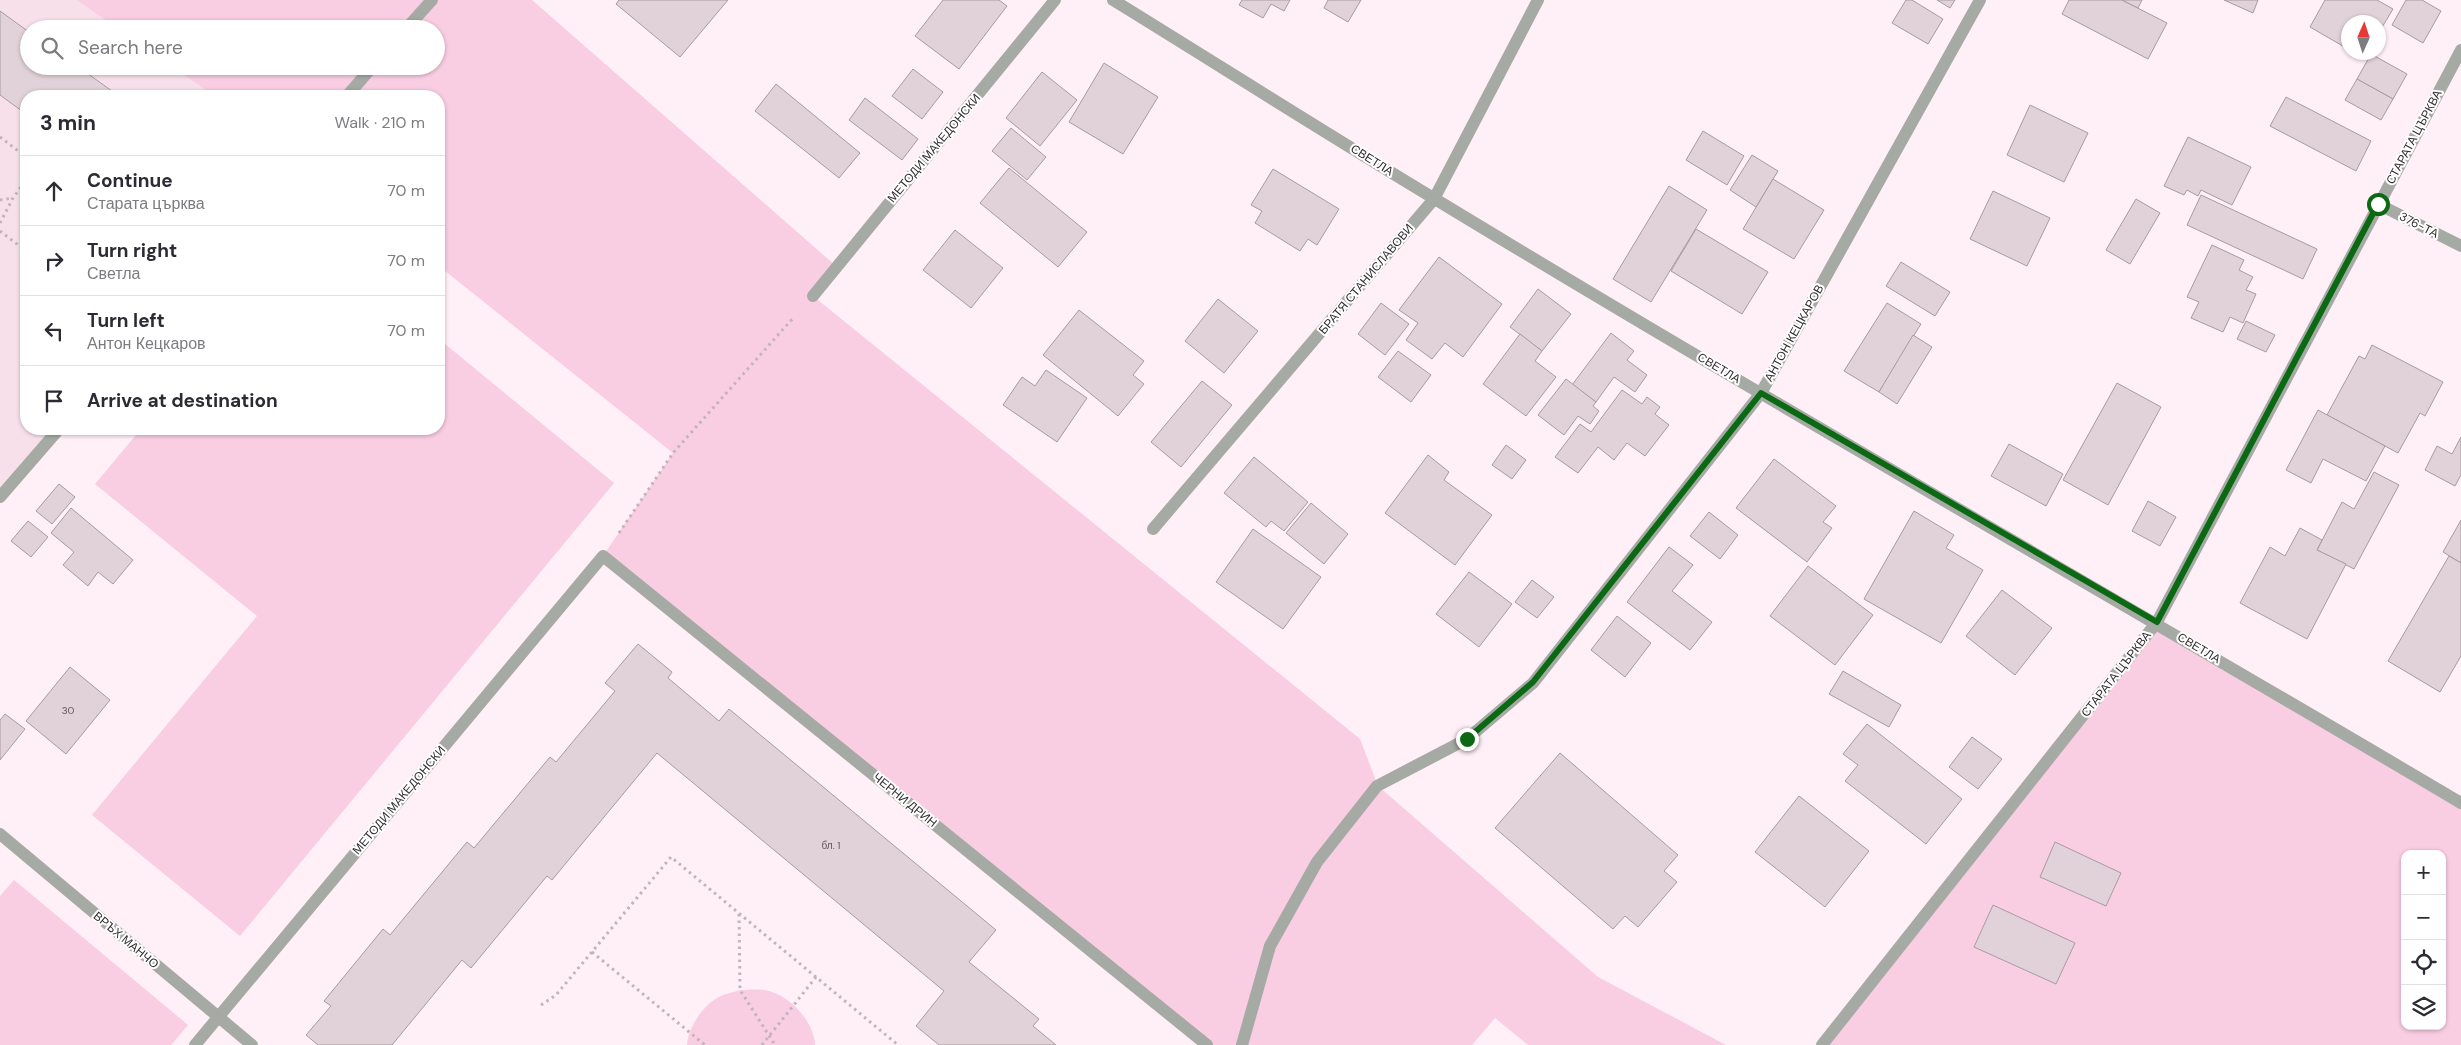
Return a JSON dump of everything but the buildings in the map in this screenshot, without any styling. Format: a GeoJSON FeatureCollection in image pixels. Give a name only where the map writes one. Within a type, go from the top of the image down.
{"type":"FeatureCollection","features":[{"type":"Feature","properties":{"kind":"street"},"geometry":{"type":"LineString","coordinates":[[414,20],[432,0]]}},
{"type":"Feature","properties":{"kind":"street","name":"МЕТОДИ МАКЕДОНСКИ"},"geometry":{"type":"LineString","coordinates":[[813,296],[1056,0]]}},
{"type":"Feature","properties":{"kind":"street","name":"СВЕТЛА"},"geometry":{"type":"LineString","coordinates":[[1113,0],[1434,199],[1761,393],[2157,622],[2461,803]]}},
{"type":"Feature","properties":{"kind":"street","name":"БРАТЯ СТАНИСЛАВОВИ"},"geometry":{"type":"LineString","coordinates":[[1153,529],[1434,199],[1538,0]]}},
{"type":"Feature","properties":{"kind":"street","name":"АНТОН КЕЦКАРОВ"},"geometry":{"type":"LineString","coordinates":[[1242,1045],[1270,946],[1323,854],[1378,786],[1467,739],[1533,682],[1761,393],[1980,0]]}},
{"type":"Feature","properties":{"kind":"street","name":"СТАРАТА ЦЪРКВА"},"geometry":{"type":"LineString","coordinates":[[1822,1045],[2157,622],[2461,50]]}},
{"type":"Feature","properties":{"kind":"street"},"geometry":{"type":"LineString","coordinates":[[352,90],[365,75]]}},
{"type":"Feature","properties":{"kind":"street","name":"376-ТА"},"geometry":{"type":"LineString","coordinates":[[2378,204],[2461,246]]}},
{"type":"Feature","properties":{"kind":"street"},"geometry":{"type":"LineString","coordinates":[[0,497],[54,435]]}},
{"type":"Feature","properties":{"kind":"street","name":"МЕТОДИ МАКЕДОНСКИ"},"geometry":{"type":"LineString","coordinates":[[195,1045],[603,556]]}},
{"type":"Feature","properties":{"kind":"street","name":"ЧЕРНИ ДРИН"},"geometry":{"type":"LineString","coordinates":[[603,556],[1206,1045]]}},
{"type":"Feature","properties":{"kind":"street","name":"ВРЪХ МАНЧО"},"geometry":{"type":"LineString","coordinates":[[0,834],[252,1045]]}},
{"type":"Feature","properties":{"kind":"path"},"geometry":{"type":"LineString","coordinates":[[0,137],[20,152]]}},
{"type":"Feature","properties":{"kind":"path"},"geometry":{"type":"LineString","coordinates":[[0,223],[20,188]]}},
{"type":"Feature","properties":{"kind":"path"},"geometry":{"type":"LineString","coordinates":[[0,200],[13,198]]}},
{"type":"Feature","properties":{"kind":"path"},"geometry":{"type":"LineString","coordinates":[[0,231],[20,246]]}},
{"type":"Feature","properties":{"kind":"path"},"geometry":{"type":"LineString","coordinates":[[603,556],[673,453],[813,296]]}},
{"type":"Feature","properties":{"kind":"path"},"geometry":{"type":"LineString","coordinates":[[541,1005],[556,995],[671,857],[898,1045]]}},
{"type":"Feature","properties":{"kind":"path"},"geometry":{"type":"LineString","coordinates":[[740,913],[740,990],[775,1045]]}},
{"type":"Feature","properties":{"kind":"path"},"geometry":{"type":"LineString","coordinates":[[592,952],[705,1045]]}},
{"type":"Feature","properties":{"kind":"path"},"geometry":{"type":"LineString","coordinates":[[762,1045],[816,977]]}},
{"type":"Feature","properties":{"kind":"shaded area"},"geometry":{"type":"Polygon","coordinates":[[[0,0],[77,0],[105,20],[20,20],[20,75],[184,75],[205,90],[20,90],[20,435],[54,435],[0,497],[0,0]]]}},
{"type":"Feature","properties":{"kind":"shaded area"},"geometry":{"type":"Polygon","coordinates":[[[77,0],[532,0],[836,266],[813,296],[1360,739],[1378,786],[1598,977],[1726,1045],[1528,1045],[1495,1018],[1472,1045],[1207,1045],[603,556],[673,453],[445,271],[445,90],[205,90],[184,75],[445,75],[445,20],[105,20],[77,0]]]}},
{"type":"Feature","properties":{"kind":"shaded area"},"geometry":{"type":"Polygon","coordinates":[[[445,344],[614,483],[240,936],[92,815],[257,616],[95,484],[136,435],[445,435],[445,344]]]}},
{"type":"Feature","properties":{"kind":"shaded area"},"geometry":{"type":"Polygon","coordinates":[[[2157,622],[2461,803],[2461,1045],[1822,1045],[2157,622]]]}},
{"type":"Feature","properties":{"kind":"shaded area"},"geometry":{"type":"Polygon","coordinates":[[[14,880],[188,1025],[171,1045],[0,1045],[0,896],[14,880]]]}},
{"type":"Feature","properties":{"kind":"shaded area"},"geometry":{"type":"Polygon","coordinates":[[[740,990],[764,990],[782,996],[805,1018],[814,1036],[815,1045],[687,1045],[690,1032],[701,1012],[719,997],[740,990]]]}},
{"type":"Feature","properties":{"kind":"route"},"geometry":{"type":"LineString","coordinates":[[1467,739],[1533,682],[1761,393],[2157,622],[2378,204]]}}]}
